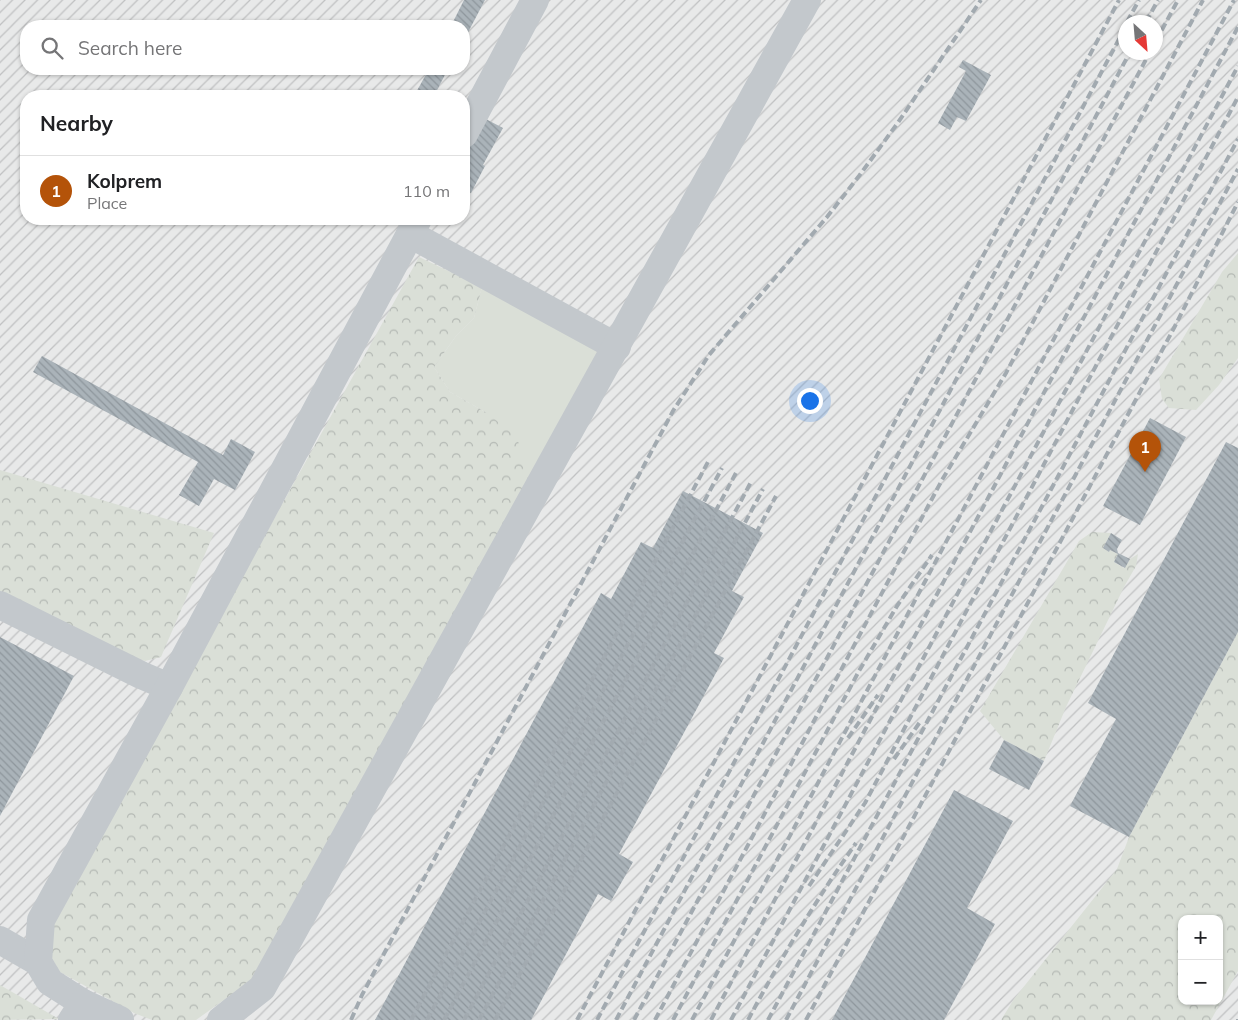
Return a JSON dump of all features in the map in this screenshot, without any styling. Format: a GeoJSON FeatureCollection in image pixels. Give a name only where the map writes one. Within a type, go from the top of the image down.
{"type":"FeatureCollection","features":[{"type":"Feature","properties":{"kind":"lane"},"geometry":{"type":"LineString","coordinates":[[470,123],[535,0]]}},
{"type":"Feature","properties":{"kind":"lane"},"geometry":{"type":"LineString","coordinates":[[221,1020],[262,988],[807,0]]}},
{"type":"Feature","properties":{"kind":"lane"},"geometry":{"type":"LineString","coordinates":[[38,962],[41,920],[169,687],[414,226],[617,347]]}},
{"type":"Feature","properties":{"kind":"lane"},"geometry":{"type":"LineString","coordinates":[[0,605],[141,676],[169,687]]}},
{"type":"Feature","properties":{"kind":"lane"},"geometry":{"type":"LineString","coordinates":[[0,940],[38,962],[50,982],[77,1011],[120,1020]]}},
{"type":"Feature","properties":{"kind":"shaded area"},"geometry":{"type":"Polygon","coordinates":[[[0,0],[1238,0],[1238,1020],[0,1020],[0,0]]]}},
{"type":"Feature","properties":{"kind":"green space"},"geometry":{"type":"Polygon","coordinates":[[[1238,253],[1238,358],[1219,385],[1196,410],[1169,408],[1162,399],[1159,379],[1222,272],[1238,253]]]}},
{"type":"Feature","properties":{"kind":"green space"},"geometry":{"type":"Polygon","coordinates":[[[419,257],[482,287],[474,318],[456,336],[434,367],[450,392],[487,413],[514,434],[527,459],[528,489],[256,977],[196,1020],[152,1020],[134,1013],[60,972],[51,957],[53,918],[419,257]]]}},
{"type":"Feature","properties":{"kind":"green space"},"geometry":{"type":"Polygon","coordinates":[[[482,287],[600,353],[528,489],[487,413],[450,392],[434,367],[456,336],[474,318],[482,287]]]}},
{"type":"Feature","properties":{"kind":"green space"},"geometry":{"type":"Polygon","coordinates":[[[0,470],[214,533],[161,657],[145,661],[129,656],[0,591],[0,470]]]}},
{"type":"Feature","properties":{"kind":"green space"},"geometry":{"type":"Polygon","coordinates":[[[1092,532],[1111,533],[1103,548],[1118,554],[1114,562],[1124,568],[1130,559],[1138,554],[1136,566],[1066,707],[1044,761],[1004,740],[980,711],[1079,541],[1092,532]]]}},
{"type":"Feature","properties":{"kind":"green space"},"geometry":{"type":"Polygon","coordinates":[[[1238,632],[1238,971],[1223,998],[1223,915],[1178,915],[1178,1005],[1219,1005],[1211,1020],[1001,1020],[1014,999],[1117,869],[1129,837],[1238,632]]]}},
{"type":"Feature","properties":{"kind":"green space"},"geometry":{"type":"Polygon","coordinates":[[[0,985],[59,1019],[0,1020],[0,985]]]}},
{"type":"Feature","properties":{"kind":"building"},"geometry":{"type":"Polygon","coordinates":[[[464,0],[485,0],[470,29],[470,20],[454,20],[464,0]]]}},
{"type":"Feature","properties":{"kind":"building"},"geometry":{"type":"Polygon","coordinates":[[[963,60],[991,75],[966,121],[957,117],[950,130],[938,123],[966,71],[959,67],[963,60]]]}},
{"type":"Feature","properties":{"kind":"building"},"geometry":{"type":"Polygon","coordinates":[[[426,75],[445,75],[437,90],[417,90],[426,75]]]}},
{"type":"Feature","properties":{"kind":"building"},"geometry":{"type":"Polygon","coordinates":[[[482,117],[503,128],[483,165],[485,166],[471,193],[470,192],[470,140],[482,117]]]}},
{"type":"Feature","properties":{"kind":"building"},"geometry":{"type":"Polygon","coordinates":[[[42,356],[223,455],[231,439],[255,452],[235,490],[214,479],[199,506],[179,495],[198,462],[33,372],[42,356]]]}},
{"type":"Feature","properties":{"kind":"building"},"geometry":{"type":"Polygon","coordinates":[[[1150,418],[1186,437],[1140,525],[1103,506],[1150,418]]]}},
{"type":"Feature","properties":{"kind":"building"},"geometry":{"type":"Polygon","coordinates":[[[1226,442],[1238,448],[1238,632],[1129,837],[1070,806],[1116,719],[1088,703],[1226,442]]]}},
{"type":"Feature","properties":{"kind":"building"},"geometry":{"type":"Polygon","coordinates":[[[683,491],[763,533],[732,591],[744,597],[714,653],[724,658],[619,854],[633,862],[611,901],[598,894],[531,1020],[375,1020],[601,593],[611,599],[641,542],[653,548],[683,491]]]}},
{"type":"Feature","properties":{"kind":"building"},"geometry":{"type":"Polygon","coordinates":[[[1111,533],[1122,540],[1117,549],[1118,553],[1130,559],[1125,568],[1114,562],[1118,554],[1103,548],[1111,533]]]}},
{"type":"Feature","properties":{"kind":"building"},"geometry":{"type":"Polygon","coordinates":[[[0,637],[74,676],[0,816],[0,637]]]}},
{"type":"Feature","properties":{"kind":"building"},"geometry":{"type":"Polygon","coordinates":[[[1004,740],[1044,761],[1029,790],[989,769],[1004,740]]]}},
{"type":"Feature","properties":{"kind":"building"},"geometry":{"type":"Polygon","coordinates":[[[954,790],[1013,821],[967,908],[995,924],[944,1020],[832,1020],[954,790]]]}},
{"type":"Feature","properties":{"kind":"railway"},"geometry":{"type":"LineString","coordinates":[[351,1020],[362,995],[673,411],[709,355],[827,217],[859,176],[897,124],[981,0]]}},
{"type":"Feature","properties":{"kind":"railway"},"geometry":{"type":"LineString","coordinates":[[577,1020],[1119,0]]}},
{"type":"Feature","properties":{"kind":"railway"},"geometry":{"type":"LineString","coordinates":[[1131,15],[1139,0]]}},
{"type":"Feature","properties":{"kind":"railway"},"geometry":{"type":"LineString","coordinates":[[1150,15],[1158,0]]}},
{"type":"Feature","properties":{"kind":"railway"},"geometry":{"type":"LineString","coordinates":[[1163,28],[1178,0]]}},
{"type":"Feature","properties":{"kind":"railway"},"geometry":{"type":"LineString","coordinates":[[655,1020],[942,480],[1006,373],[1203,0]]}},
{"type":"Feature","properties":{"kind":"railway"},"geometry":{"type":"LineString","coordinates":[[692,1020],[1234,0]]}},
{"type":"Feature","properties":{"kind":"railway"},"geometry":{"type":"LineString","coordinates":[[711,1020],[1238,27]]}},
{"type":"Feature","properties":{"kind":"railway"},"geometry":{"type":"LineString","coordinates":[[597,1020],[1118,41]]}},
{"type":"Feature","properties":{"kind":"railway"},"geometry":{"type":"LineString","coordinates":[[616,1020],[1126,60]]}},
{"type":"Feature","properties":{"kind":"railway"},"geometry":{"type":"LineString","coordinates":[[634,1020],[1146,60]]}},
{"type":"Feature","properties":{"kind":"railway"},"geometry":{"type":"LineString","coordinates":[[731,1020],[1238,66]]}},
{"type":"Feature","properties":{"kind":"railway"},"geometry":{"type":"LineString","coordinates":[[809,886],[865,803],[1238,97]]}},
{"type":"Feature","properties":{"kind":"railway"},"geometry":{"type":"LineString","coordinates":[[768,1020],[1238,139]]}},
{"type":"Feature","properties":{"kind":"railway"},"geometry":{"type":"LineString","coordinates":[[786,1020],[1238,169]]}},
{"type":"Feature","properties":{"kind":"railway"},"geometry":{"type":"LineString","coordinates":[[806,1020],[1175,326],[1238,202]]}},
{"type":"Feature","properties":{"kind":"railway"},"geometry":{"type":"LineString","coordinates":[[411,1020],[709,460]]}},
{"type":"Feature","properties":{"kind":"railway"},"geometry":{"type":"LineString","coordinates":[[427,1020],[722,468]]}},
{"type":"Feature","properties":{"kind":"railway"},"geometry":{"type":"LineString","coordinates":[[444,1020],[737,471]]}},
{"type":"Feature","properties":{"kind":"railway"},"geometry":{"type":"LineString","coordinates":[[464,1020],[751,482]]}},
{"type":"Feature","properties":{"kind":"railway"},"geometry":{"type":"LineString","coordinates":[[479,1020],[763,489]]}},
{"type":"Feature","properties":{"kind":"railway"},"geometry":{"type":"LineString","coordinates":[[495,1020],[776,496]]}},
{"type":"Feature","properties":{"kind":"railway"},"geometry":{"type":"LineString","coordinates":[[673,1020],[859,671],[897,606],[932,555]]}},
{"type":"Feature","properties":{"kind":"railway"},"geometry":{"type":"LineString","coordinates":[[848,738],[878,695]]}},
{"type":"Feature","properties":{"kind":"railway"},"geometry":{"type":"LineString","coordinates":[[894,759],[920,722]]}},
{"type":"Feature","properties":{"kind":"railway"},"geometry":{"type":"LineString","coordinates":[[748,1020],[799,930],[856,843]]}},
{"type":"Feature","properties":{"kind":"place","name":"Kolprem"},"geometry":{"type":"Point","coordinates":[1145,472]}}]}
